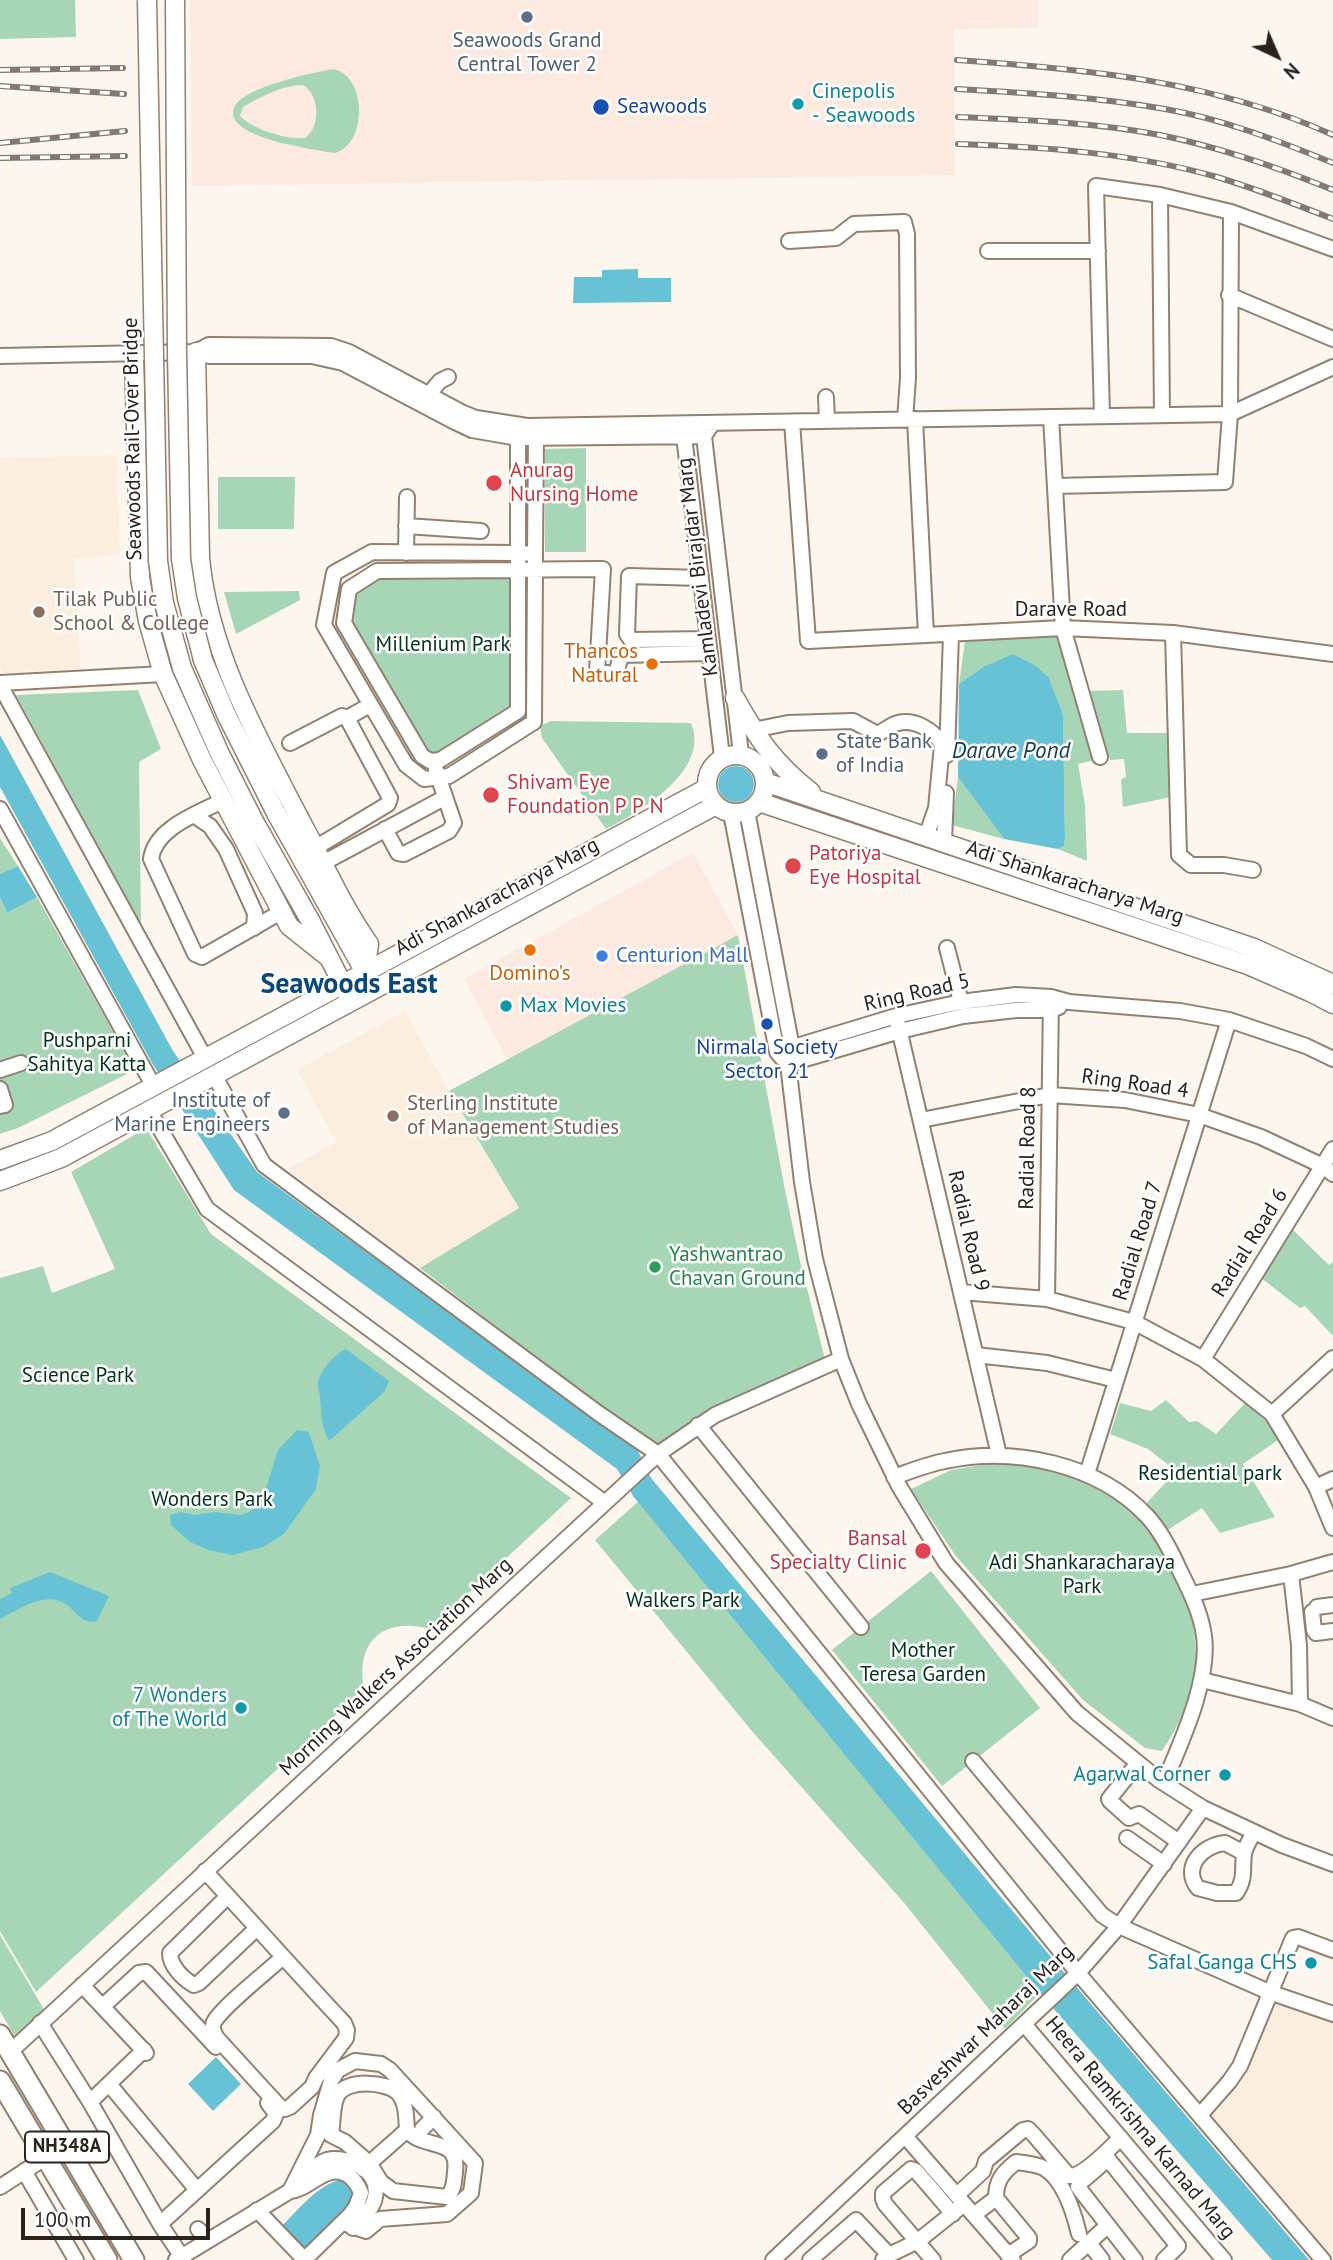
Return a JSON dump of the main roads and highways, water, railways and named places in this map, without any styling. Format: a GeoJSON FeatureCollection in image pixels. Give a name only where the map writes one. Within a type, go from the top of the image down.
{"type":"FeatureCollection","features":[{"type":"Feature","properties":{"kind":"highway","name":"NH348A"},"geometry":{"type":"LineString","coordinates":[[5,2043],[134,2260]]}},
{"type":"Feature","properties":{"kind":"highway","name":"NH348A"},"geometry":{"type":"LineString","coordinates":[[0,2081],[107,2260]]}},
{"type":"Feature","properties":{"kind":"main road","name":"Seawoods Rail-Over Bridge"},"geometry":{"type":"LineString","coordinates":[[147,0],[158,561],[164,603],[182,668],[219,752],[352,1001]]}},
{"type":"Feature","properties":{"kind":"main road"},"geometry":{"type":"LineString","coordinates":[[175,0],[181,559],[187,598],[204,660],[231,723],[276,813],[374,989]]}},
{"type":"Feature","properties":{"kind":"main road"},"geometry":{"type":"LineString","coordinates":[[195,352],[200,558],[208,607],[221,654],[243,706],[319,856],[369,944],[365,972]]}},
{"type":"Feature","properties":{"kind":"main road"},"geometry":{"type":"LineString","coordinates":[[134,354],[140,577],[148,621],[163,674],[222,801],[289,926],[328,957]]}},
{"type":"Feature","properties":{"kind":"main road"},"geometry":{"type":"LineString","coordinates":[[735,698],[767,751],[782,768],[822,801]]}},
{"type":"Feature","properties":{"kind":"main road"},"geometry":{"type":"LineString","coordinates":[[741,754],[758,764],[765,782],[765,789],[738,808],[706,788],[711,767],[722,757],[741,754]]}},
{"type":"Feature","properties":{"kind":"main road","name":"Adi Shankaracharya Marg"},"geometry":{"type":"LineString","coordinates":[[765,782],[1254,948],[1333,984]]}},
{"type":"Feature","properties":{"kind":"main road","name":"Adi Shankaracharya Marg"},"geometry":{"type":"LineString","coordinates":[[0,1160],[52,1141],[706,788]]}},
{"type":"Feature","properties":{"kind":"main road","name":"Adi Shankaracharya Marg"},"geometry":{"type":"LineString","coordinates":[[0,1181],[61,1158],[374,989],[738,808],[1248,965],[1333,1004]]}},
{"type":"Feature","properties":{"kind":"water"},"geometry":{"type":"Polygon","coordinates":[[[638,269],[638,278],[671,278],[671,302],[573,303],[574,277],[602,277],[602,270],[638,269]]]}},
{"type":"Feature","properties":{"kind":"water","name":"Darave Pond"},"geometry":{"type":"Polygon","coordinates":[[[1013,654],[1036,666],[1049,678],[1063,714],[1065,839],[1064,846],[1058,849],[1004,839],[958,777],[959,684],[983,667],[1013,654]]]}},
{"type":"Feature","properties":{"kind":"water"},"geometry":{"type":"Polygon","coordinates":[[[0,735],[173,1051],[257,1172],[638,1451],[651,1478],[1062,1970],[1309,2260],[1272,2260],[1040,1993],[633,1496],[617,1469],[234,1190],[152,1063],[0,787],[0,735]]]}},
{"type":"Feature","properties":{"kind":"water"},"geometry":{"type":"Polygon","coordinates":[[[736,766],[749,771],[754,784],[749,797],[736,802],[723,797],[718,784],[723,771],[736,766]]]}},
{"type":"Feature","properties":{"kind":"water"},"geometry":{"type":"Polygon","coordinates":[[[18,866],[37,897],[7,913],[0,897],[0,874],[18,866]]]}},
{"type":"Feature","properties":{"kind":"water"},"geometry":{"type":"Polygon","coordinates":[[[346,1349],[389,1381],[384,1392],[329,1441],[322,1420],[318,1382],[329,1363],[346,1349]]]}},
{"type":"Feature","properties":{"kind":"water"},"geometry":{"type":"Polygon","coordinates":[[[297,1430],[309,1432],[320,1466],[316,1489],[284,1534],[263,1547],[233,1555],[208,1550],[190,1542],[171,1525],[170,1515],[181,1512],[194,1515],[215,1512],[240,1515],[249,1512],[258,1505],[264,1495],[278,1450],[297,1430]]]}},
{"type":"Feature","properties":{"kind":"water"},"geometry":{"type":"Polygon","coordinates":[[[50,1572],[109,1596],[97,1621],[85,1620],[62,1602],[49,1599],[27,1605],[0,1619],[0,1599],[12,1593],[10,1588],[50,1572]]]}},
{"type":"Feature","properties":{"kind":"water"},"geometry":{"type":"Polygon","coordinates":[[[216,2057],[241,2084],[213,2111],[188,2084],[216,2057]]]}},
{"type":"Feature","properties":{"kind":"water"},"geometry":{"type":"Polygon","coordinates":[[[343,2179],[350,2184],[353,2191],[345,2211],[303,2249],[282,2226],[317,2192],[343,2179]]]}},
{"type":"Feature","properties":{"kind":"railway"},"geometry":{"type":"LineString","coordinates":[[957,60],[1101,73],[1196,90],[1288,117],[1333,135]]}},
{"type":"Feature","properties":{"kind":"railway"},"geometry":{"type":"LineString","coordinates":[[0,70],[123,68]]}},
{"type":"Feature","properties":{"kind":"railway"},"geometry":{"type":"LineString","coordinates":[[0,86],[124,94]]}},
{"type":"Feature","properties":{"kind":"railway"},"geometry":{"type":"LineString","coordinates":[[957,89],[1088,98],[1187,113],[1271,139],[1333,163]]}},
{"type":"Feature","properties":{"kind":"railway"},"geometry":{"type":"LineString","coordinates":[[958,117],[1085,124],[1160,135],[1248,158],[1333,190]]}},
{"type":"Feature","properties":{"kind":"railway"},"geometry":{"type":"LineString","coordinates":[[0,143],[125,131]]}},
{"type":"Feature","properties":{"kind":"railway"},"geometry":{"type":"LineString","coordinates":[[958,144],[1056,149],[1153,162],[1232,182],[1333,219]]}},
{"type":"Feature","properties":{"kind":"railway"},"geometry":{"type":"LineString","coordinates":[[0,158],[125,156]]}},
{"type":"Feature","properties":{"kind":"place","name":"Seawoods Grand Central Tower 2"},"geometry":{"type":"Point","coordinates":[527,17]}},
{"type":"Feature","properties":{"kind":"place","name":"Cinepolis - Seawoods"},"geometry":{"type":"Point","coordinates":[798,104]}},
{"type":"Feature","properties":{"kind":"place","name":"Seawoods"},"geometry":{"type":"Point","coordinates":[601,107]}},
{"type":"Feature","properties":{"kind":"place","name":"Anurag Nursing Home"},"geometry":{"type":"Point","coordinates":[494,483]}},
{"type":"Feature","properties":{"kind":"place","name":"Tilak Public School & College"},"geometry":{"type":"Point","coordinates":[39,612]}},
{"type":"Feature","properties":{"kind":"place","name":"Thancos Natural"},"geometry":{"type":"Point","coordinates":[652,664]}},
{"type":"Feature","properties":{"kind":"place","name":"State Bank of India"},"geometry":{"type":"Point","coordinates":[822,754]}},
{"type":"Feature","properties":{"kind":"place","name":"Shivam Eye Foundation P P N"},"geometry":{"type":"Point","coordinates":[491,795]}},
{"type":"Feature","properties":{"kind":"place","name":"Patoriya Eye Hospital"},"geometry":{"type":"Point","coordinates":[793,866]}},
{"type":"Feature","properties":{"kind":"place","name":"Domino's"},"geometry":{"type":"Point","coordinates":[530,950]}},
{"type":"Feature","properties":{"kind":"place","name":"Centurion Mall"},"geometry":{"type":"Point","coordinates":[602,956]}},
{"type":"Feature","properties":{"kind":"place","name":"Max Movies"},"geometry":{"type":"Point","coordinates":[506,1006]}},
{"type":"Feature","properties":{"kind":"place","name":"Nirmala Society Sector 21"},"geometry":{"type":"Point","coordinates":[767,1024]}},
{"type":"Feature","properties":{"kind":"place","name":"Institute of Marine Engineers"},"geometry":{"type":"Point","coordinates":[284,1113]}},
{"type":"Feature","properties":{"kind":"place","name":"Sterling Institute of Management Studies"},"geometry":{"type":"Point","coordinates":[393,1116]}},
{"type":"Feature","properties":{"kind":"place","name":"Yashwantrao Chavan Ground"},"geometry":{"type":"Point","coordinates":[655,1267]}},
{"type":"Feature","properties":{"kind":"place","name":"Bansal Specialty Clinic"},"geometry":{"type":"Point","coordinates":[923,1551]}},
{"type":"Feature","properties":{"kind":"place","name":"7 Wonders of The World"},"geometry":{"type":"Point","coordinates":[241,1708]}},
{"type":"Feature","properties":{"kind":"place","name":"Agarwal Corner"},"geometry":{"type":"Point","coordinates":[1225,1775]}},
{"type":"Feature","properties":{"kind":"place","name":"Safal Ganga CHS"},"geometry":{"type":"Point","coordinates":[1311,1963]}},
{"type":"Feature","properties":{"kind":"district","name":"Seawoods East"},"geometry":{"type":"Point","coordinates":[349,985]}},
{"type":"Feature","properties":{"kind":"park label","name":"Millenium Park"},"geometry":{"type":"Point","coordinates":[443,645]}},
{"type":"Feature","properties":{"kind":"park label","name":"Pushparni Sahitya Katta"},"geometry":{"type":"Point","coordinates":[87,1053]}},
{"type":"Feature","properties":{"kind":"park label","name":"Science Park"},"geometry":{"type":"Point","coordinates":[78,1376]}},
{"type":"Feature","properties":{"kind":"park label","name":"Residential park"},"geometry":{"type":"Point","coordinates":[1210,1474]}},
{"type":"Feature","properties":{"kind":"park label","name":"Wonders Park"},"geometry":{"type":"Point","coordinates":[212,1500]}},
{"type":"Feature","properties":{"kind":"park label","name":"Adi Shankaracharaya Park"},"geometry":{"type":"Point","coordinates":[1082,1575]}},
{"type":"Feature","properties":{"kind":"park label","name":"Walkers Park"},"geometry":{"type":"Point","coordinates":[683,1601]}},
{"type":"Feature","properties":{"kind":"park label","name":"Mother Teresa Garden"},"geometry":{"type":"Point","coordinates":[923,1663]}}]}
